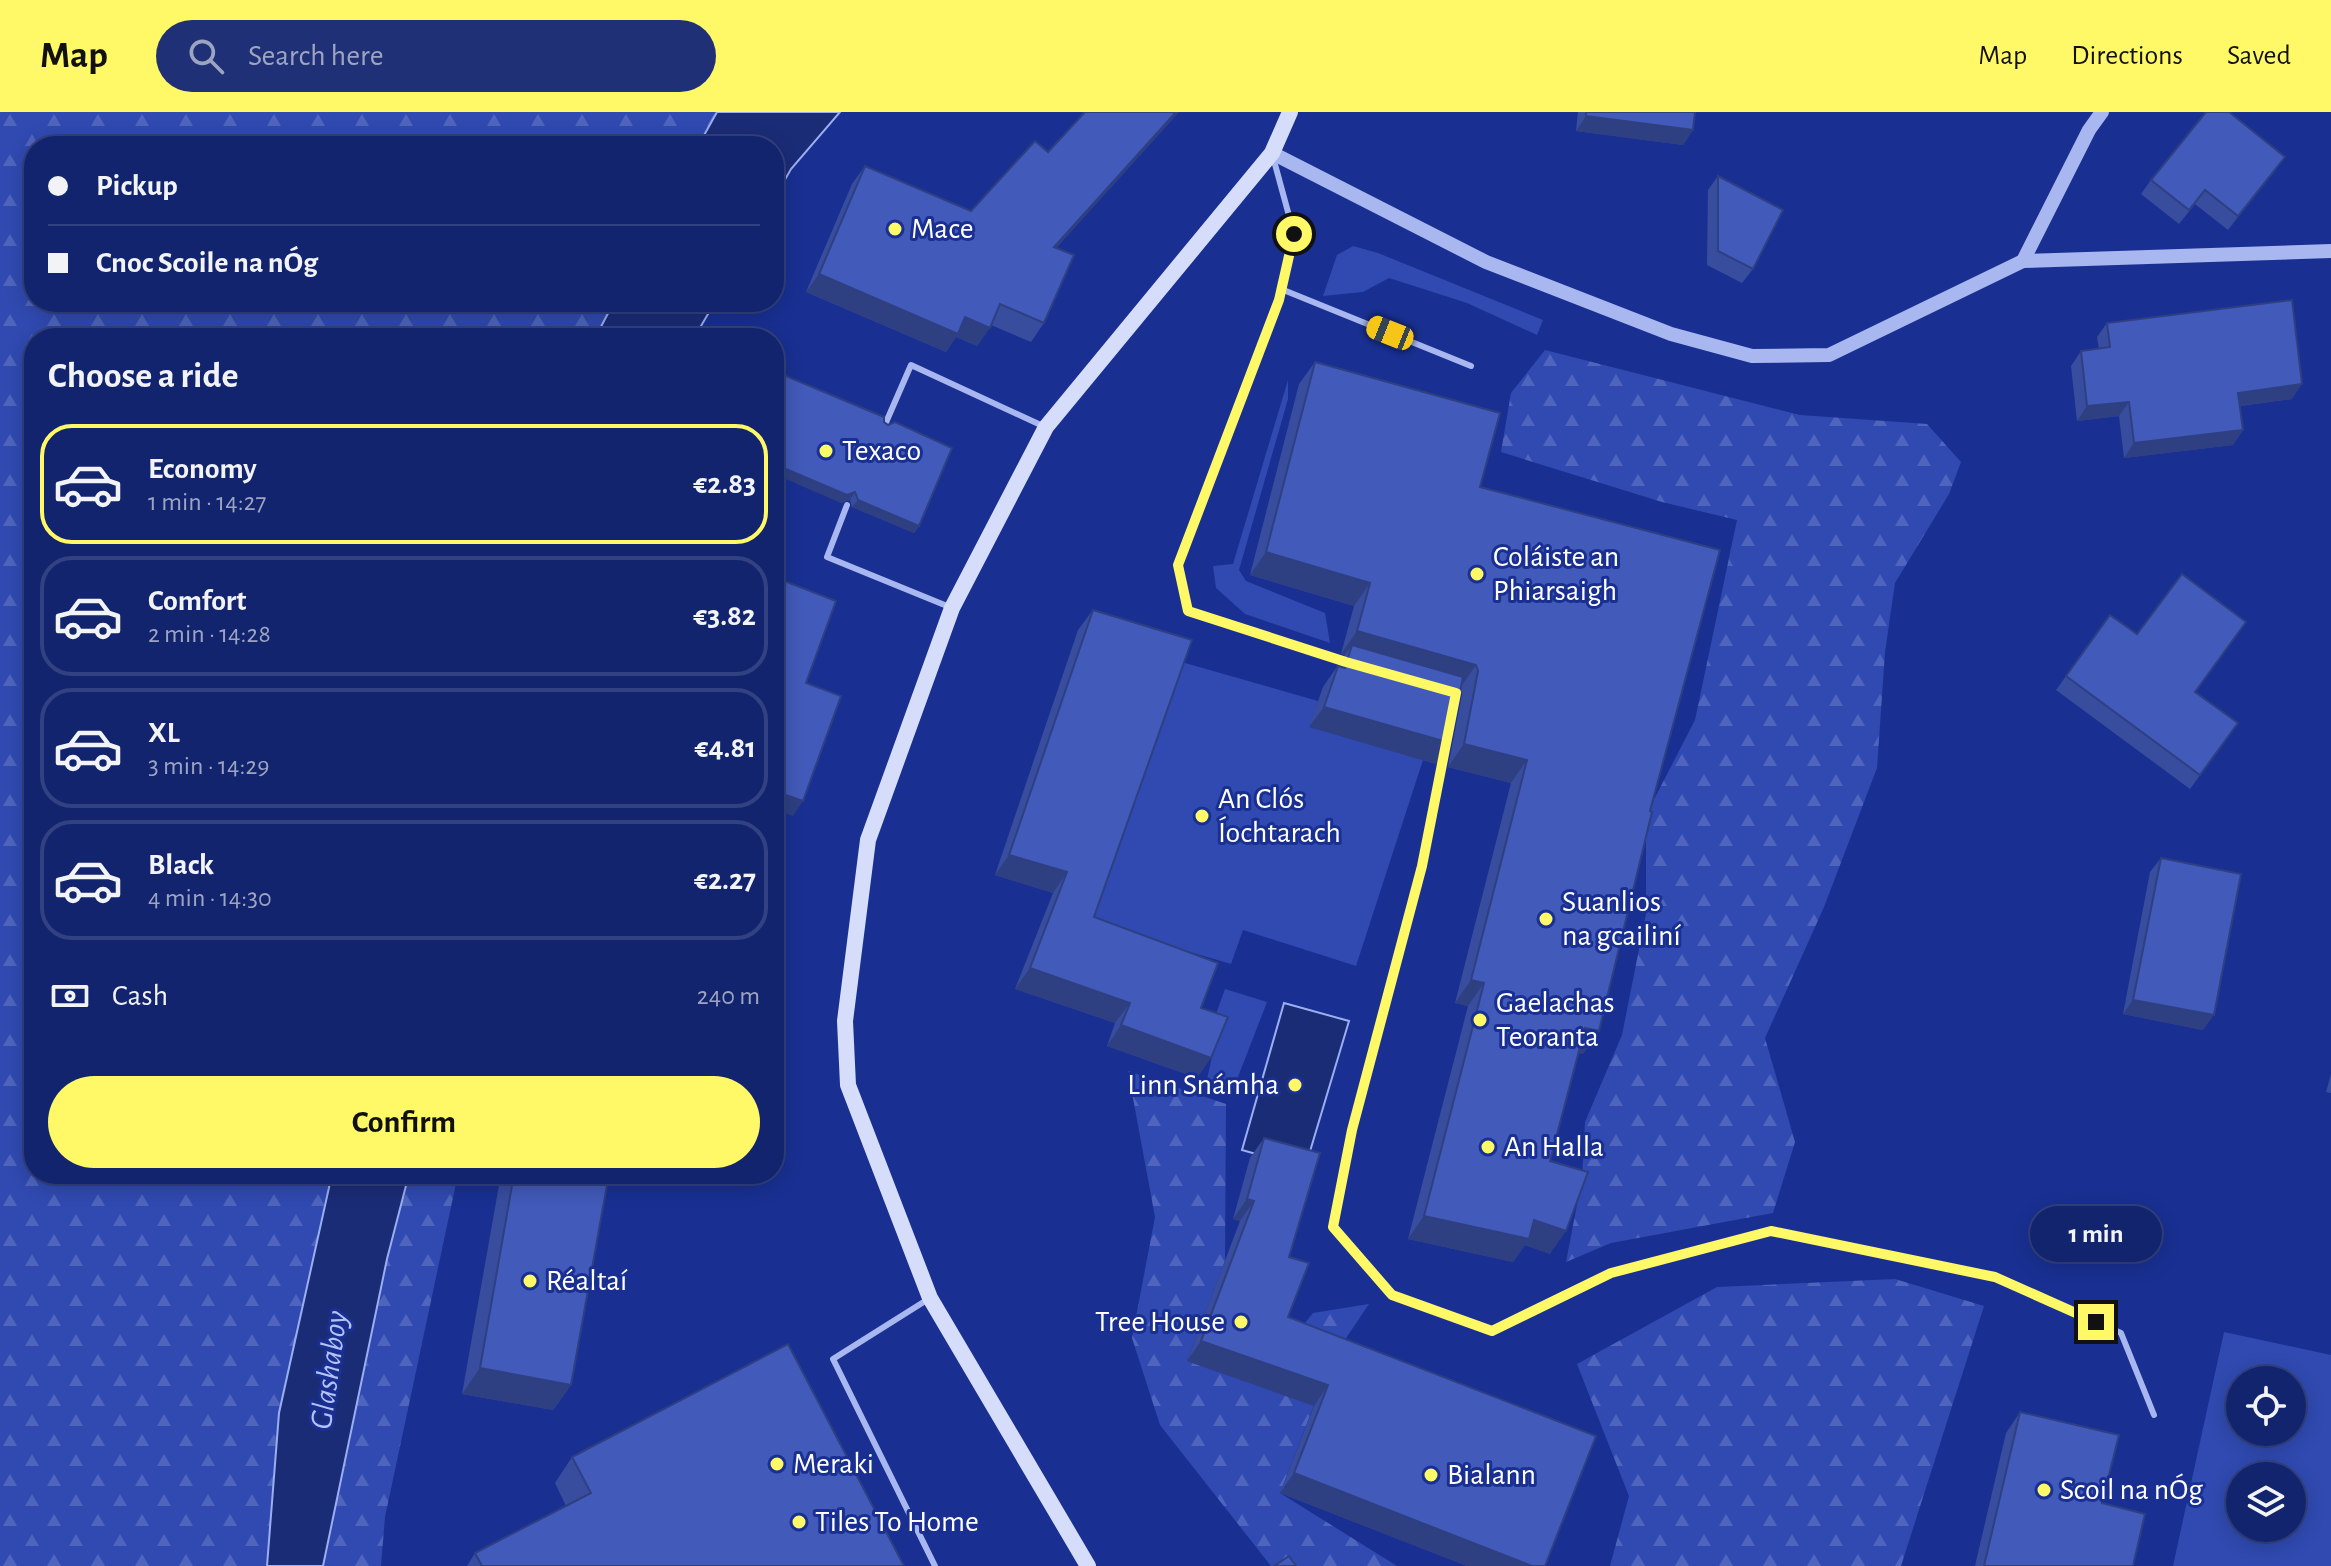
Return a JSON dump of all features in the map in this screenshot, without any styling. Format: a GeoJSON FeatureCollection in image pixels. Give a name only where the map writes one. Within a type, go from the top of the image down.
{"type":"FeatureCollection","features":[{"type":"Feature","properties":{"kind":"main road"},"geometry":{"type":"LineString","coordinates":[[1088,1566],[930,1298],[848,1085],[845,1021],[868,840],[952,608],[1046,427],[1272,153],[1290,112]]}},
{"type":"Feature","properties":{"kind":"street"},"geometry":{"type":"LineString","coordinates":[[2023,261],[2089,130],[2102,112]]}},
{"type":"Feature","properties":{"kind":"street"},"geometry":{"type":"LineString","coordinates":[[1272,153],[1486,262],[1671,334],[1752,356],[1829,355],[2023,261],[2331,251]]}},
{"type":"Feature","properties":{"kind":"lane"},"geometry":{"type":"LineString","coordinates":[[1272,153],[1294,234],[1281,289],[1178,565],[1188,611],[1360,666]]}},
{"type":"Feature","properties":{"kind":"lane"},"geometry":{"type":"LineString","coordinates":[[1281,289],[1471,366]]}},
{"type":"Feature","properties":{"kind":"lane"},"geometry":{"type":"LineString","coordinates":[[884,427],[911,365],[1046,427]]}},
{"type":"Feature","properties":{"kind":"lane"},"geometry":{"type":"LineString","coordinates":[[847,505],[827,557],[952,608]]}},
{"type":"Feature","properties":{"kind":"lane"},"geometry":{"type":"LineString","coordinates":[[1448,736],[1422,866],[1352,1130],[1333,1227],[1392,1295],[1492,1331],[1611,1273],[1771,1231],[1995,1277],[2121,1333],[2154,1415]]}},
{"type":"Feature","properties":{"kind":"lane"},"geometry":{"type":"LineString","coordinates":[[930,1298],[833,1359],[935,1566]]}},
{"type":"Feature","properties":{"kind":"green space"},"geometry":{"type":"Polygon","coordinates":[[[0,112],[717,112],[704,136],[24,136],[24,312],[609,312],[600,328],[24,328],[24,1184],[456,1184],[385,1517],[381,1566],[0,1566],[0,112]]]}},
{"type":"Feature","properties":{"kind":"green space"},"geometry":{"type":"Polygon","coordinates":[[[1353,246],[1378,253],[1543,320],[1537,335],[1467,303],[1389,278],[1363,292],[1323,296],[1337,255],[1353,246]]]}},
{"type":"Feature","properties":{"kind":"green space"},"geometry":{"type":"Polygon","coordinates":[[[1545,350],[1800,415],[1927,424],[1961,462],[1949,494],[1895,583],[1885,652],[1877,768],[1824,907],[1765,1038],[1795,1142],[1773,1213],[1611,1243],[1566,1262],[1582,1179],[1585,1122],[1622,1035],[1646,914],[1646,815],[1695,720],[1737,520],[1662,502],[1501,452],[1511,393],[1545,350]]]}},
{"type":"Feature","properties":{"kind":"green space"},"geometry":{"type":"Polygon","coordinates":[[[1288,380],[1288,399],[1239,570],[1246,581],[1325,613],[1330,643],[1245,614],[1216,588],[1213,566],[1233,564],[1288,380]]]}},
{"type":"Feature","properties":{"kind":"green space","name":"An Clós Íochtarach"},"geometry":{"type":"Polygon","coordinates":[[[1178,661],[1318,701],[1310,727],[1423,760],[1356,966],[1243,930],[1231,964],[1088,922],[1178,661]]]}},
{"type":"Feature","properties":{"kind":"green space"},"geometry":{"type":"Polygon","coordinates":[[[1225,989],[1267,1002],[1231,1095],[1206,1084],[1217,1034],[1210,1031],[1225,989]]]}},
{"type":"Feature","properties":{"kind":"green space"},"geometry":{"type":"Polygon","coordinates":[[[1128,1071],[1226,1104],[1225,1261],[1187,1361],[1256,1385],[1313,1313],[1369,1304],[1332,1359],[1280,1493],[1397,1566],[1271,1566],[1160,1425],[1132,1338],[1155,1217],[1128,1071]]]}},
{"type":"Feature","properties":{"kind":"green space"},"geometry":{"type":"Polygon","coordinates":[[[1895,1279],[1984,1306],[1901,1566],[1610,1566],[1629,1496],[1577,1364],[1717,1287],[1895,1279]]]}},
{"type":"Feature","properties":{"kind":"green space"},"geometry":{"type":"Polygon","coordinates":[[[2224,1332],[2331,1355],[2331,1566],[2173,1566],[2224,1332]]]}},
{"type":"Feature","properties":{"kind":"water"},"geometry":{"type":"Polygon","coordinates":[[[717,112],[840,112],[784,181],[784,136],[704,136],[717,112]]]}},
{"type":"Feature","properties":{"kind":"water"},"geometry":{"type":"Polygon","coordinates":[[[609,312],[709,312],[700,328],[600,328],[609,312]]]}},
{"type":"Feature","properties":{"kind":"water","name":"Linn Snámha"},"geometry":{"type":"Polygon","coordinates":[[[1284,1003],[1349,1021],[1305,1168],[1242,1150],[1284,1003]]]}},
{"type":"Feature","properties":{"kind":"water","name":"Glashaboy"},"geometry":{"type":"Polygon","coordinates":[[[330,1184],[406,1184],[387,1259],[323,1566],[267,1566],[279,1413],[330,1184]]]}},
{"type":"Feature","properties":{"kind":"building"},"geometry":{"type":"Polygon","coordinates":[[[1085,112],[1176,112],[1054,247],[1074,255],[1044,323],[1000,304],[990,328],[965,317],[958,334],[819,274],[865,166],[971,211],[1035,141],[1048,152],[1085,112]]]}},
{"type":"Feature","properties":{"kind":"building"},"geometry":{"type":"Polygon","coordinates":[[[1586,112],[1695,112],[1693,130],[1586,116],[1586,112]]]}},
{"type":"Feature","properties":{"kind":"building"},"geometry":{"type":"Polygon","coordinates":[[[2206,112],[2229,112],[2285,157],[2238,216],[2205,190],[2189,210],[2151,180],[2206,112]]]}},
{"type":"Feature","properties":{"kind":"building"},"geometry":{"type":"Polygon","coordinates":[[[1718,176],[1783,210],[1753,269],[1718,251],[1718,176]]]}},
{"type":"Feature","properties":{"kind":"building"},"geometry":{"type":"Polygon","coordinates":[[[2292,300],[2302,384],[2238,393],[2243,430],[2134,443],[2129,402],[2087,406],[2081,351],[2110,347],[2107,323],[2292,300]]]}},
{"type":"Feature","properties":{"kind":"building"},"geometry":{"type":"Polygon","coordinates":[[[1315,362],[1500,413],[1480,487],[1720,550],[1650,811],[1599,1031],[1585,1028],[1550,1161],[1588,1172],[1566,1231],[1534,1220],[1529,1239],[1424,1216],[1484,983],[1471,980],[1527,760],[1464,744],[1478,671],[1476,665],[1357,631],[1370,583],[1266,552],[1315,362]]]}},
{"type":"Feature","properties":{"kind":"building"},"geometry":{"type":"Polygon","coordinates":[[[784,375],[884,417],[888,425],[895,422],[952,448],[919,526],[858,500],[855,492],[847,495],[784,468],[784,375]]]}},
{"type":"Feature","properties":{"kind":"building"},"geometry":{"type":"Polygon","coordinates":[[[2182,574],[2246,622],[2195,692],[2238,723],[2200,775],[2066,676],[2110,615],[2137,634],[2182,574]]]}},
{"type":"Feature","properties":{"kind":"building"},"geometry":{"type":"Polygon","coordinates":[[[784,581],[836,601],[806,683],[841,696],[803,801],[784,794],[784,581]]]}},
{"type":"Feature","properties":{"kind":"building"},"geometry":{"type":"Polygon","coordinates":[[[1093,610],[1192,640],[1094,917],[1218,963],[1201,1008],[1228,1017],[1211,1058],[1121,1025],[1130,1003],[1030,968],[1067,872],[1009,855],[1093,610]]]}},
{"type":"Feature","properties":{"kind":"building"},"geometry":{"type":"Polygon","coordinates":[[[1352,645],[1463,677],[1450,743],[1324,707],[1338,666],[1345,668],[1352,645]]]}},
{"type":"Feature","properties":{"kind":"building"},"geometry":{"type":"Polygon","coordinates":[[[2161,858],[2241,874],[2214,1015],[2133,1000],[2161,858]]]}},
{"type":"Feature","properties":{"kind":"building"},"geometry":{"type":"Polygon","coordinates":[[[1264,1138],[1320,1153],[1289,1257],[1309,1263],[1288,1317],[1596,1436],[1545,1566],[1532,1566],[1294,1473],[1328,1385],[1201,1341],[1254,1201],[1247,1199],[1264,1138]]]}},
{"type":"Feature","properties":{"kind":"building"},"geometry":{"type":"Polygon","coordinates":[[[512,1184],[607,1184],[571,1385],[480,1368],[512,1184]]]}},
{"type":"Feature","properties":{"kind":"building"},"geometry":{"type":"Polygon","coordinates":[[[788,1344],[904,1566],[482,1566],[475,1553],[591,1493],[572,1457],[788,1344]]]}},
{"type":"Feature","properties":{"kind":"building","name":"Scoil na nÓg"},"geometry":{"type":"Polygon","coordinates":[[[2020,1412],[2119,1435],[2102,1503],[2145,1514],[2133,1566],[1984,1566],[2020,1412]]]}},
{"type":"Feature","properties":{"kind":"building"},"geometry":{"type":"Polygon","coordinates":[[[1289,1556],[1296,1566],[1274,1566],[1289,1556]]]}},
{"type":"Feature","properties":{"kind":"place","name":"Mace"},"geometry":{"type":"Point","coordinates":[895,229]}},
{"type":"Feature","properties":{"kind":"place","name":"Texaco"},"geometry":{"type":"Point","coordinates":[826,451]}},
{"type":"Feature","properties":{"kind":"place","name":"Coláiste an Phiarsaigh"},"geometry":{"type":"Point","coordinates":[1477,574]}},
{"type":"Feature","properties":{"kind":"place","name":"An Clós Íochtarach"},"geometry":{"type":"Point","coordinates":[1202,816]}},
{"type":"Feature","properties":{"kind":"place","name":"Suanlios na gcailiní"},"geometry":{"type":"Point","coordinates":[1546,919]}},
{"type":"Feature","properties":{"kind":"place","name":"Gaelachas Teoranta"},"geometry":{"type":"Point","coordinates":[1480,1020]}},
{"type":"Feature","properties":{"kind":"place","name":"Linn Snámha"},"geometry":{"type":"Point","coordinates":[1295,1085]}},
{"type":"Feature","properties":{"kind":"place","name":"An Halla"},"geometry":{"type":"Point","coordinates":[1488,1147]}},
{"type":"Feature","properties":{"kind":"place","name":"Réaltaí"},"geometry":{"type":"Point","coordinates":[530,1281]}},
{"type":"Feature","properties":{"kind":"place","name":"Tree House"},"geometry":{"type":"Point","coordinates":[1241,1322]}},
{"type":"Feature","properties":{"kind":"place","name":"Meraki"},"geometry":{"type":"Point","coordinates":[777,1464]}},
{"type":"Feature","properties":{"kind":"place","name":"Bialann"},"geometry":{"type":"Point","coordinates":[1431,1475]}},
{"type":"Feature","properties":{"kind":"place","name":"Scoil na nÓg"},"geometry":{"type":"Point","coordinates":[2044,1490]}},
{"type":"Feature","properties":{"kind":"place","name":"Tiles To Home"},"geometry":{"type":"Point","coordinates":[799,1522]}},
{"type":"Feature","properties":{"kind":"route"},"geometry":{"type":"LineString","coordinates":[[1294,234],[1279,300],[1178,565],[1188,611],[1346,662],[1456,693],[1422,866],[1352,1130],[1333,1227],[1392,1295],[1492,1331],[1611,1273],[1771,1231],[1995,1277],[2096,1322]]}}]}
